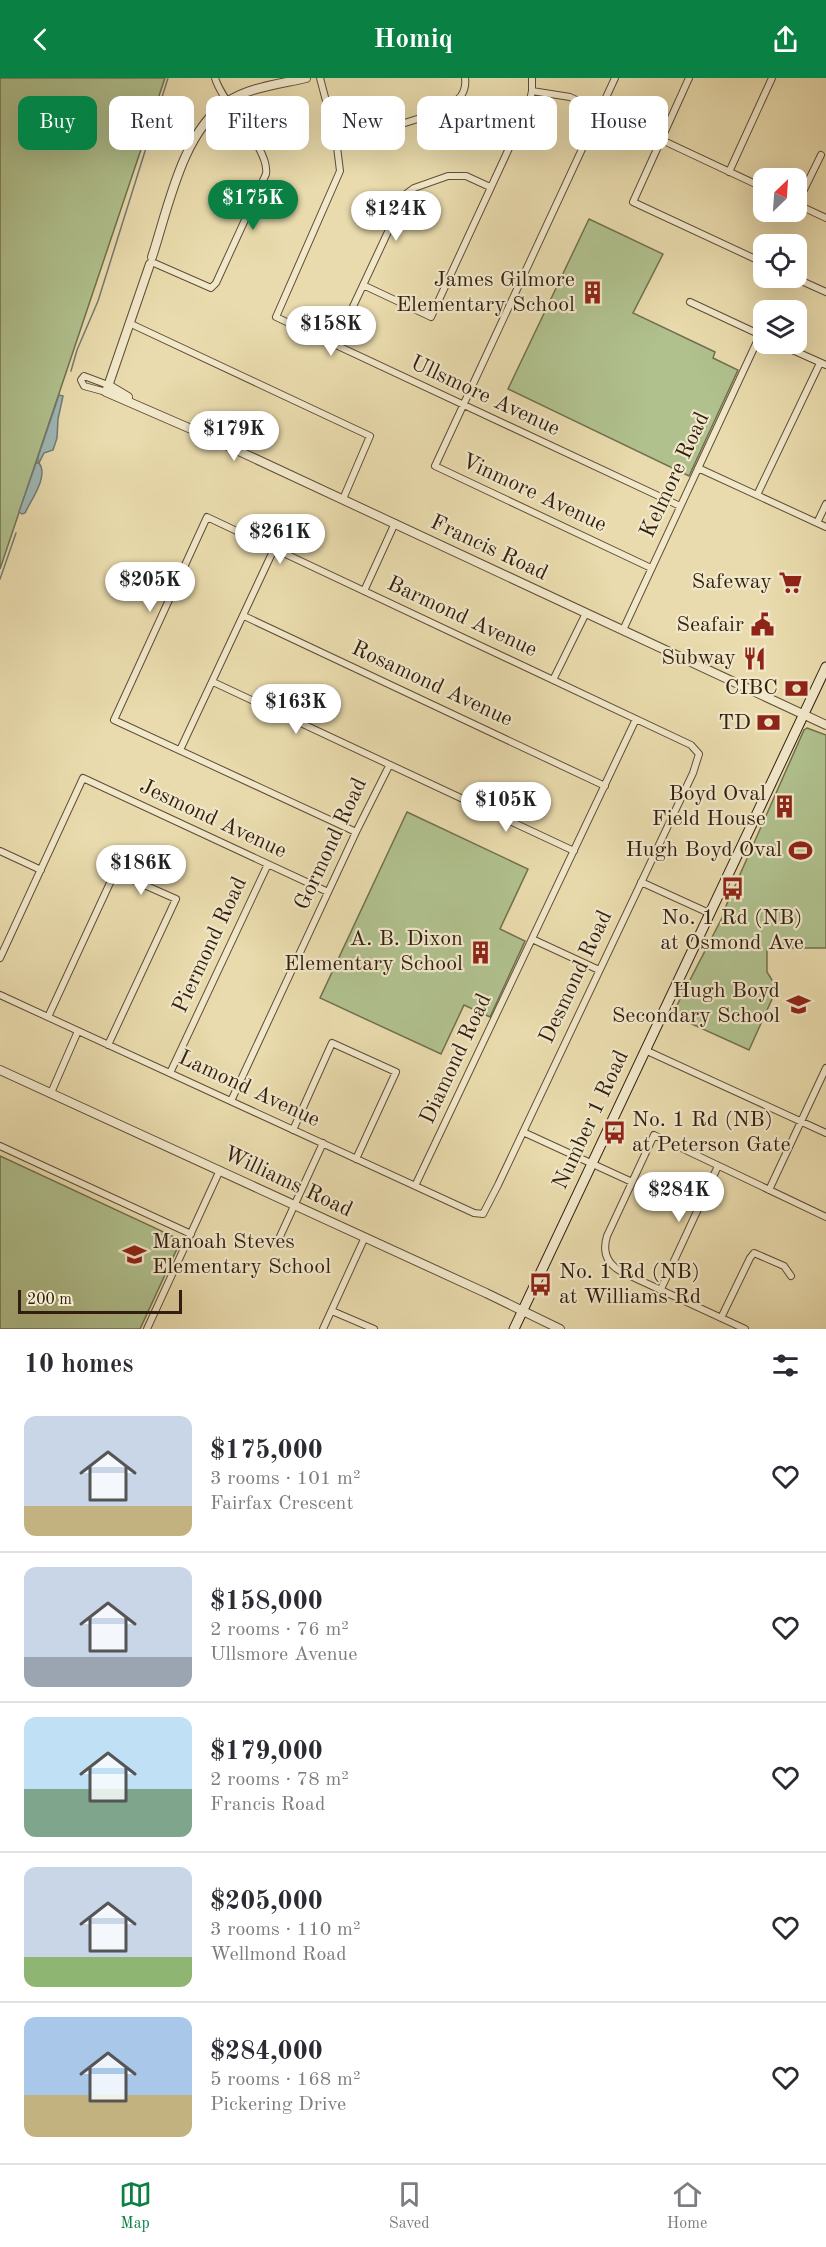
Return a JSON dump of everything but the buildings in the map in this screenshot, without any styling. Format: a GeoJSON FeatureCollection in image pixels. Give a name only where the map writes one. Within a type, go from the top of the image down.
{"type":"FeatureCollection","features":[{"type":"Feature","properties":{"kind":"main road","name":"Number 1 Road"},"geometry":{"type":"LineString","coordinates":[[514,1329],[826,667]]}},
{"type":"Feature","properties":{"kind":"street"},"geometry":{"type":"LineString","coordinates":[[215,78],[224,96]]}},
{"type":"Feature","properties":{"kind":"street"},"geometry":{"type":"LineString","coordinates":[[242,96],[261,88],[306,78]]}},
{"type":"Feature","properties":{"kind":"street"},"geometry":{"type":"LineString","coordinates":[[320,78],[325,96]]}},
{"type":"Feature","properties":{"kind":"street"},"geometry":{"type":"LineString","coordinates":[[405,122],[434,112],[459,98],[465,88],[465,78]]}},
{"type":"Feature","properties":{"kind":"street"},"geometry":{"type":"LineString","coordinates":[[363,285],[431,317],[529,105],[532,78]]}},
{"type":"Feature","properties":{"kind":"street"},"geometry":{"type":"LineString","coordinates":[[607,96],[615,78]]}},
{"type":"Feature","properties":{"kind":"street"},"geometry":{"type":"LineString","coordinates":[[668,123],[689,78]]}},
{"type":"Feature","properties":{"kind":"street"},"geometry":{"type":"LineString","coordinates":[[729,172],[772,78]]}},
{"type":"Feature","properties":{"kind":"street"},"geometry":{"type":"LineString","coordinates":[[532,91],[569,98]]}},
{"type":"Feature","properties":{"kind":"street"},"geometry":{"type":"LineString","coordinates":[[206,122],[189,148],[152,262],[129,323],[370,436],[343,499]]}},
{"type":"Feature","properties":{"kind":"street"},"geometry":{"type":"LineString","coordinates":[[668,144],[753,183]]}},
{"type":"Feature","properties":{"kind":"street"},"geometry":{"type":"LineString","coordinates":[[152,262],[211,288],[216,283],[266,174],[265,160],[258,150]]}},
{"type":"Feature","properties":{"kind":"street","name":"Ullsmore Avenue"},"geometry":{"type":"LineString","coordinates":[[338,150],[340,164],[338,180],[276,317],[680,506]]}},
{"type":"Feature","properties":{"kind":"street"},"geometry":{"type":"LineString","coordinates":[[463,405],[582,150]]}},
{"type":"Feature","properties":{"kind":"street"},"geometry":{"type":"LineString","coordinates":[[656,150],[633,202],[753,258]]}},
{"type":"Feature","properties":{"kind":"street"},"geometry":{"type":"LineString","coordinates":[[807,184],[821,155]]}},
{"type":"Feature","properties":{"kind":"street"},"geometry":{"type":"LineString","coordinates":[[335,345],[401,204],[410,191],[420,185],[455,175],[466,176],[490,187]]}},
{"type":"Feature","properties":{"kind":"street"},"geometry":{"type":"LineString","coordinates":[[807,209],[826,218]]}},
{"type":"Feature","properties":{"kind":"street"},"geometry":{"type":"LineString","coordinates":[[807,283],[826,292]]}},
{"type":"Feature","properties":{"kind":"street"},"geometry":{"type":"LineString","coordinates":[[690,302],[753,332]]}},
{"type":"Feature","properties":{"kind":"street","name":"Francis Road"},"geometry":{"type":"LineString","coordinates":[[129,323],[107,389],[826,725]]}},
{"type":"Feature","properties":{"kind":"street","name":"Kelmore Road"},"geometry":{"type":"LineString","coordinates":[[623,630],[753,354]]}},
{"type":"Feature","properties":{"kind":"street"},"geometry":{"type":"LineString","coordinates":[[757,495],[823,364],[800,354]]}},
{"type":"Feature","properties":{"kind":"street","name":"Vinmore Avenue"},"geometry":{"type":"LineString","coordinates":[[463,405],[435,466],[651,568]]}},
{"type":"Feature","properties":{"kind":"street"},"geometry":{"type":"LineString","coordinates":[[698,468],[826,527]]}},
{"type":"Feature","properties":{"kind":"street"},"geometry":{"type":"LineString","coordinates":[[817,523],[826,504]]}},
{"type":"Feature","properties":{"kind":"street","name":"Barmond Avenue"},"geometry":{"type":"LineString","coordinates":[[180,750],[114,720],[207,517],[691,745],[699,754]]}},
{"type":"Feature","properties":{"kind":"street"},"geometry":{"type":"LineString","coordinates":[[364,591],[395,523]]}},
{"type":"Feature","properties":{"kind":"street"},"geometry":{"type":"LineString","coordinates":[[274,549],[180,750],[356,832]]}},
{"type":"Feature","properties":{"kind":"street"},"geometry":{"type":"LineString","coordinates":[[553,680],[586,613]]}},
{"type":"Feature","properties":{"kind":"street","name":"Rosamond Avenue"},"geometry":{"type":"LineString","coordinates":[[243,616],[605,786]]}},
{"type":"Feature","properties":{"kind":"street"},"geometry":{"type":"LineString","coordinates":[[213,682],[574,851]]}},
{"type":"Feature","properties":{"kind":"street","name":"Diamond Road"},"geometry":{"type":"LineString","coordinates":[[415,1186],[636,719]]}},
{"type":"Feature","properties":{"kind":"street","name":"Desmond Road"},"geometry":{"type":"LineString","coordinates":[[483,1214],[693,773],[699,754]]}},
{"type":"Feature","properties":{"kind":"street","name":"Gormond Road"},"geometry":{"type":"LineString","coordinates":[[231,1101],[389,766]]}},
{"type":"Feature","properties":{"kind":"street","name":"Jesmond Avenue"},"geometry":{"type":"LineString","coordinates":[[41,870],[83,778],[328,892]]}},
{"type":"Feature","properties":{"kind":"street"},"geometry":{"type":"LineString","coordinates":[[0,851],[41,870],[0,958]]}},
{"type":"Feature","properties":{"kind":"street","name":"Piermond Road"},"geometry":{"type":"LineString","coordinates":[[170,1073],[268,864]]}},
{"type":"Feature","properties":{"kind":"street"},"geometry":{"type":"LineString","coordinates":[[48,1017],[115,872],[176,899],[108,1045]]}},
{"type":"Feature","properties":{"kind":"street"},"geometry":{"type":"LineString","coordinates":[[641,882],[709,913]]}},
{"type":"Feature","properties":{"kind":"street"},"geometry":{"type":"LineString","coordinates":[[532,939],[599,970]]}},
{"type":"Feature","properties":{"kind":"street","name":"Lamond Avenue"},"geometry":{"type":"LineString","coordinates":[[0,995],[474,1213],[483,1214]]}},
{"type":"Feature","properties":{"kind":"street"},"geometry":{"type":"LineString","coordinates":[[51,1093],[78,1031]]}},
{"type":"Feature","properties":{"kind":"street"},"geometry":{"type":"LineString","coordinates":[[293,1130],[332,1043],[396,1072],[356,1159]]}},
{"type":"Feature","properties":{"kind":"street"},"geometry":{"type":"LineString","coordinates":[[645,1050],[826,1133]]}},
{"type":"Feature","properties":{"kind":"street"},"geometry":{"type":"LineString","coordinates":[[769,1190],[826,1068]]}},
{"type":"Feature","properties":{"kind":"street","name":"Williams Road"},"geometry":{"type":"LineString","coordinates":[[0,1070],[560,1329]]}},
{"type":"Feature","properties":{"kind":"street"},"geometry":{"type":"LineString","coordinates":[[523,1132],[632,1182]]}},
{"type":"Feature","properties":{"kind":"street"},"geometry":{"type":"LineString","coordinates":[[745,1329],[616,1269],[607,1258],[604,1247],[606,1240],[654,1136],[826,1217]]}},
{"type":"Feature","properties":{"kind":"street"},"geometry":{"type":"LineString","coordinates":[[277,1243],[323,1143]]}},
{"type":"Feature","properties":{"kind":"street"},"geometry":{"type":"LineString","coordinates":[[0,1146],[191,1234]]}},
{"type":"Feature","properties":{"kind":"street"},"geometry":{"type":"LineString","coordinates":[[661,1290],[718,1166]]}},
{"type":"Feature","properties":{"kind":"street"},"geometry":{"type":"LineString","coordinates":[[147,1329],[220,1170]]}},
{"type":"Feature","properties":{"kind":"street"},"geometry":{"type":"LineString","coordinates":[[323,1329],[365,1237]]}},
{"type":"Feature","properties":{"kind":"street"},"geometry":{"type":"LineString","coordinates":[[721,1318],[754,1253],[784,1266],[791,1276]]}},
{"type":"Feature","properties":{"kind":"street"},"geometry":{"type":"LineString","coordinates":[[332,1311],[374,1329]]}},
{"type":"Feature","properties":{"kind":"green space"},"geometry":{"type":"Polygon","coordinates":[[[0,78],[165,78],[159,96],[109,96],[109,150],[141,150],[0,569],[0,78]]]}},
{"type":"Feature","properties":{"kind":"green space"},"geometry":{"type":"Polygon","coordinates":[[[589,219],[663,254],[633,313],[715,352],[713,358],[738,370],[689,476],[508,389],[589,219]]]}},
{"type":"Feature","properties":{"kind":"green space"},"geometry":{"type":"Polygon","coordinates":[[[807,728],[826,735],[826,948],[767,948],[767,972],[777,988],[749,1050],[672,1015],[726,910],[804,730],[807,728]]]}},
{"type":"Feature","properties":{"kind":"green space"},"geometry":{"type":"Polygon","coordinates":[[[407,812],[528,869],[500,929],[525,941],[490,1017],[464,1005],[441,1054],[320,998],[407,812]]]}},
{"type":"Feature","properties":{"kind":"green space"},"geometry":{"type":"Polygon","coordinates":[[[0,1156],[181,1240],[140,1329],[0,1329],[0,1156]]]}},
{"type":"Feature","properties":{"kind":"water"},"geometry":{"type":"Polygon","coordinates":[[[59,395],[63,396],[57,438],[53,450],[44,453],[39,463],[42,468],[41,481],[25,513],[22,514],[19,512],[36,463],[38,463],[59,395]]]}},
{"type":"Feature","properties":{"kind":"waterway"},"geometry":{"type":"LineString","coordinates":[[71,371],[77,350],[98,301],[168,78]]}},
{"type":"Feature","properties":{"kind":"waterway"},"geometry":{"type":"LineString","coordinates":[[0,579],[16,533]]}},
{"type":"Feature","properties":{"kind":"place","name":"James Gilmore Elementary School"},"geometry":{"type":"Point","coordinates":[593,293]}},
{"type":"Feature","properties":{"kind":"place","name":"Safeway"},"geometry":{"type":"Point","coordinates":[790,582]}},
{"type":"Feature","properties":{"kind":"place","name":"Seafair"},"geometry":{"type":"Point","coordinates":[762,625]}},
{"type":"Feature","properties":{"kind":"place","name":"Subway"},"geometry":{"type":"Point","coordinates":[754,658]}},
{"type":"Feature","properties":{"kind":"place","name":"CIBC"},"geometry":{"type":"Point","coordinates":[796,688]}},
{"type":"Feature","properties":{"kind":"place","name":"TD"},"geometry":{"type":"Point","coordinates":[769,723]}},
{"type":"Feature","properties":{"kind":"place","name":"Boyd Oval Field House"},"geometry":{"type":"Point","coordinates":[784,807]}},
{"type":"Feature","properties":{"kind":"place","name":"Hugh Boyd Oval"},"geometry":{"type":"Point","coordinates":[800,850]}},
{"type":"Feature","properties":{"kind":"place","name":"No. 1 Rd (NB) at Osmond Ave"},"geometry":{"type":"Point","coordinates":[732,889]}},
{"type":"Feature","properties":{"kind":"place","name":"A. B. Dixon Elementary School"},"geometry":{"type":"Point","coordinates":[481,952]}},
{"type":"Feature","properties":{"kind":"place","name":"Hugh Boyd Secondary School"},"geometry":{"type":"Point","coordinates":[798,1004]}},
{"type":"Feature","properties":{"kind":"place","name":"No. 1 Rd (NB) at Peterson Gate"},"geometry":{"type":"Point","coordinates":[614,1133]}},
{"type":"Feature","properties":{"kind":"place","name":"Manoah Steves Elementary School"},"geometry":{"type":"Point","coordinates":[134,1255]}},
{"type":"Feature","properties":{"kind":"place","name":"No. 1 Rd (NB) at Williams Rd"},"geometry":{"type":"Point","coordinates":[541,1285]}}]}
